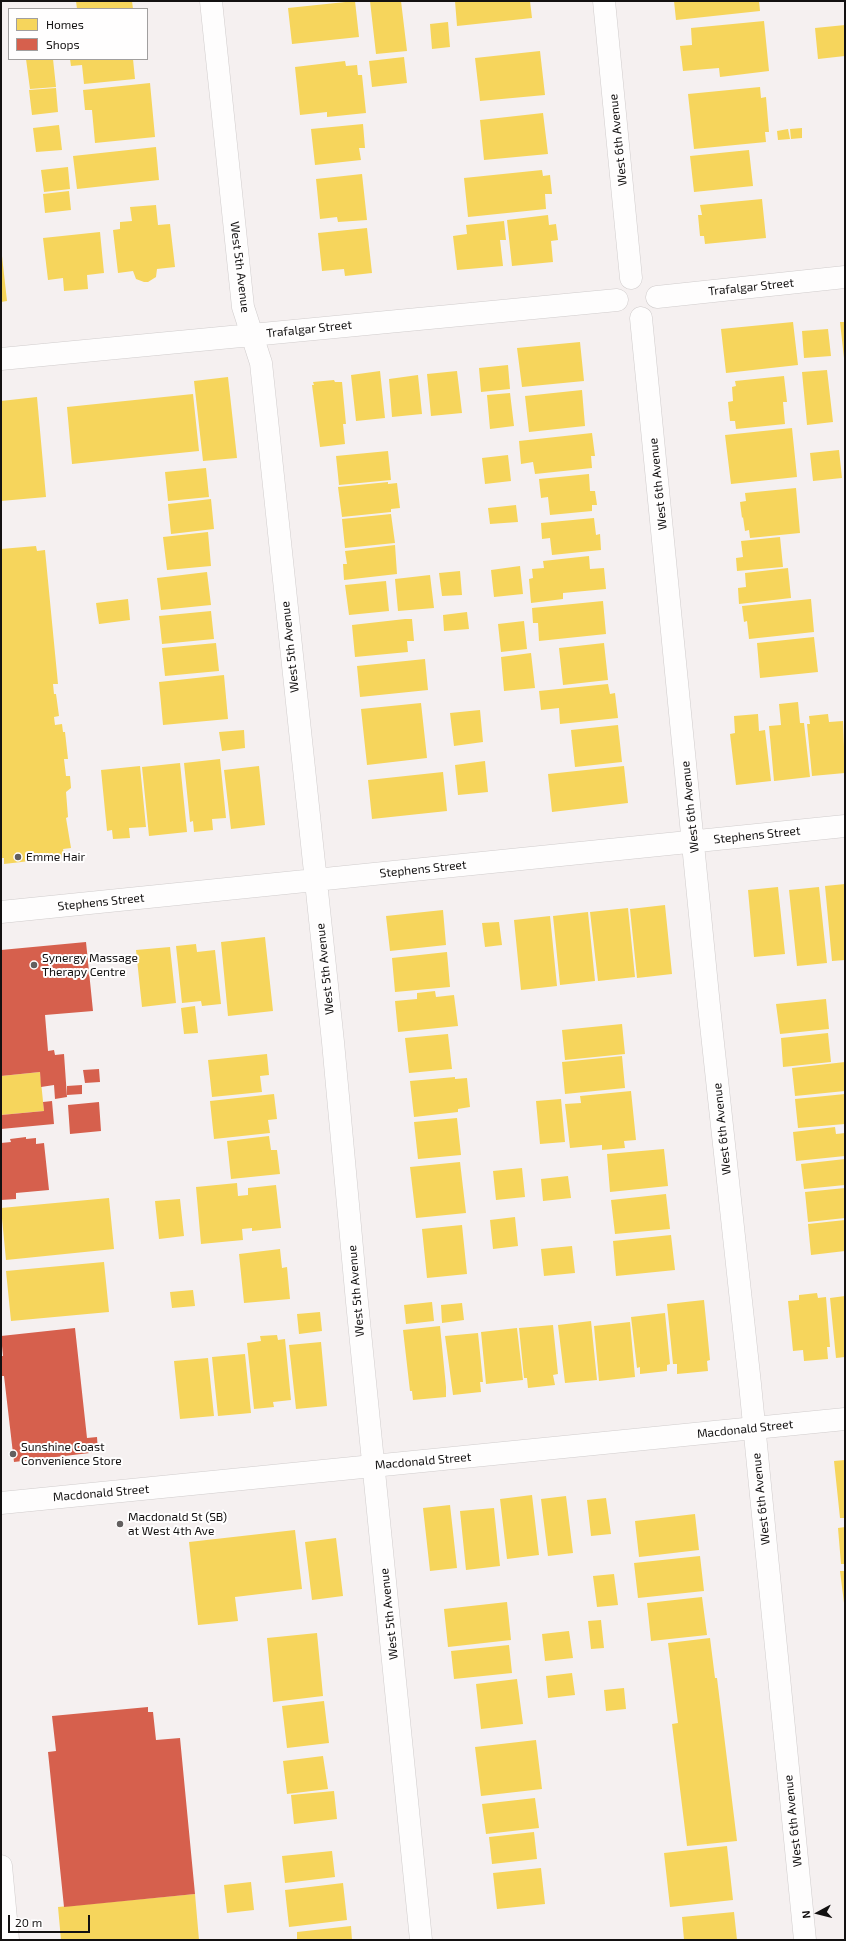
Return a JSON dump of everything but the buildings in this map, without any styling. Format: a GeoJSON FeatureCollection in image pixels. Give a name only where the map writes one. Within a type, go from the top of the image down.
{"type":"FeatureCollection","features":[{"type":"Feature","properties":{"kind":"street","name":"West 5th Avenue"},"geometry":{"type":"LineString","coordinates":[[210,1],[243,307],[261,363],[333,1042],[421,1940]]}},
{"type":"Feature","properties":{"kind":"street","name":"West 6th Avenue"},"geometry":{"type":"LineString","coordinates":[[604,1],[632,278]]}},
{"type":"Feature","properties":{"kind":"street"},"geometry":{"type":"LineString","coordinates":[[632,278],[649,281],[656,291],[657,297],[655,308],[647,316],[641,318],[628,316],[622,312],[617,300],[620,286],[632,278]]}},
{"type":"Feature","properties":{"kind":"street","name":"Trafalgar Street"},"geometry":{"type":"LineString","coordinates":[[657,297],[845,278]]}},
{"type":"Feature","properties":{"kind":"street","name":"Trafalgar Street"},"geometry":{"type":"LineString","coordinates":[[1,359],[617,300]]}},
{"type":"Feature","properties":{"kind":"street","name":"West 6th Avenue"},"geometry":{"type":"LineString","coordinates":[[641,318],[805,1940]]}},
{"type":"Feature","properties":{"kind":"street","name":"Stephens Street"},"geometry":{"type":"LineString","coordinates":[[1,912],[845,826]]}},
{"type":"Feature","properties":{"kind":"street","name":"Macdonald Street"},"geometry":{"type":"LineString","coordinates":[[1,1502],[845,1419]]}},
{"type":"Feature","properties":{"kind":"street"},"geometry":{"type":"LineString","coordinates":[[1,1866],[8,1940]]}},
{"type":"Feature","properties":{"kind":"place","name":"Emme Hair"},"geometry":{"type":"Point","coordinates":[18,857]}},
{"type":"Feature","properties":{"kind":"place","name":"Synergy Massage Therapy Centre"},"geometry":{"type":"Point","coordinates":[34,965]}},
{"type":"Feature","properties":{"kind":"place","name":"Sunshine Coast Convenience Store"},"geometry":{"type":"Point","coordinates":[13,1454]}},
{"type":"Feature","properties":{"kind":"place","name":"Macdonald St (SB) at West 4th Ave"},"geometry":{"type":"Point","coordinates":[120,1524]}}]}
